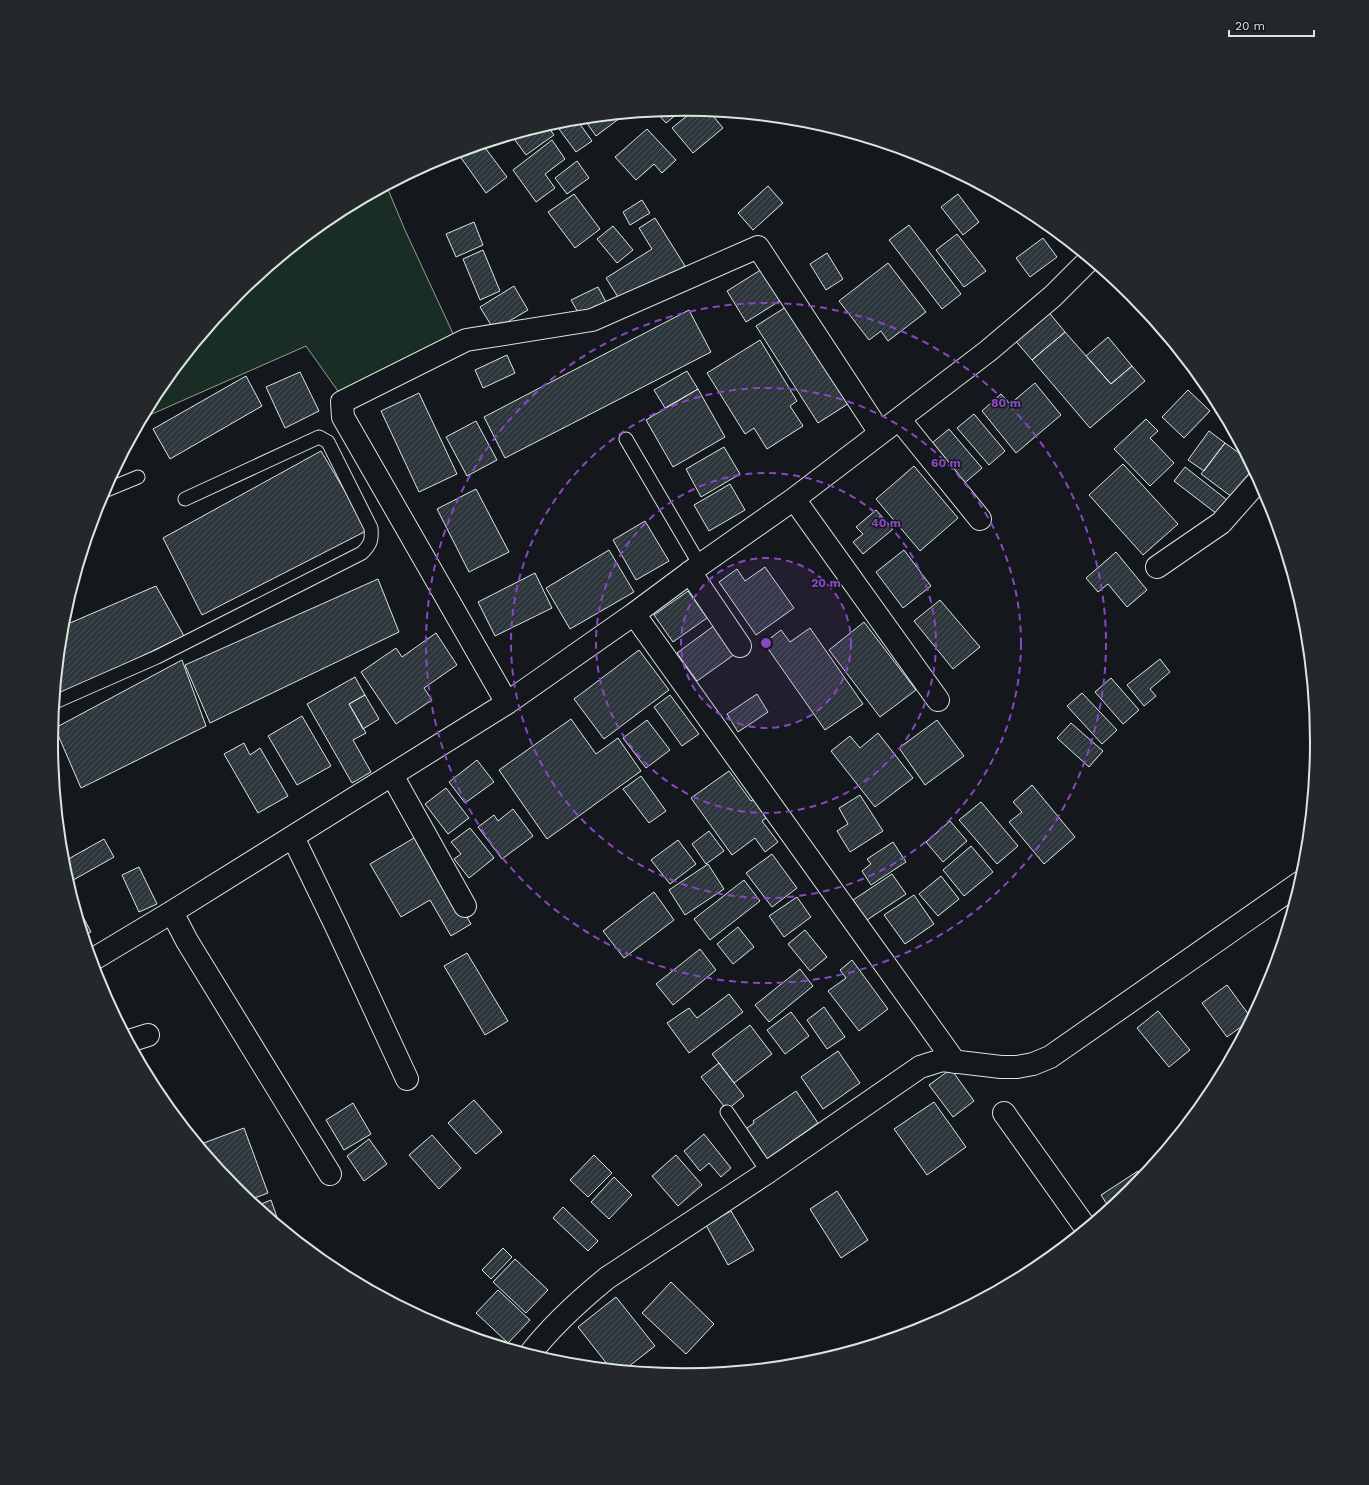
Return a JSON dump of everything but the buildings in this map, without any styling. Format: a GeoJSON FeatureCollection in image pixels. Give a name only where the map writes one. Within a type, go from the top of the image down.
{"type":"FeatureCollection","features":[{"type":"Feature","properties":{"kind":"street"},"geometry":{"type":"LineString","coordinates":[[508,703],[343,417],[342,402],[466,340],[592,320],[758,247],[880,433]]}},
{"type":"Feature","properties":{"kind":"street"},"geometry":{"type":"LineString","coordinates":[[96,957],[172,912],[296,845],[392,775],[508,703],[794,499],[988,351],[1053,296],[1087,262]]}},
{"type":"Feature","properties":{"kind":"street"},"geometry":{"type":"LineString","coordinates":[[900,418],[980,519]]}},
{"type":"Feature","properties":{"kind":"street"},"geometry":{"type":"LineString","coordinates":[[1157,567],[1221,523],[1255,485]]}},
{"type":"Feature","properties":{"kind":"street"},"geometry":{"type":"LineString","coordinates":[[794,499],[938,700]]}},
{"type":"Feature","properties":{"kind":"street"},"geometry":{"type":"LineString","coordinates":[[695,569],[740,646]]}},
{"type":"Feature","properties":{"kind":"street"},"geometry":{"type":"LineString","coordinates":[[634,614],[949,1061]]}},
{"type":"Feature","properties":{"kind":"street"},"geometry":{"type":"LineString","coordinates":[[392,775],[465,906]]}},
{"type":"Feature","properties":{"kind":"street"},"geometry":{"type":"LineString","coordinates":[[296,845],[408,1079]]}},
{"type":"Feature","properties":{"kind":"street"},"geometry":{"type":"LineString","coordinates":[[533,1350],[562,1317],[607,1278],[768,1172],[920,1067],[949,1061],[1001,1067],[1017,1066],[1033,1064],[1050,1057],[1294,887]]}},
{"type":"Feature","properties":{"kind":"street"},"geometry":{"type":"LineString","coordinates":[[172,912],[187,941],[330,1174]]}},
{"type":"Feature","properties":{"kind":"street"},"geometry":{"type":"LineString","coordinates":[[1004,1113],[1084,1225]]}},
{"type":"Feature","properties":{"kind":"lane"},"geometry":{"type":"LineString","coordinates":[[59,700],[157,657],[362,553],[369,546],[372,538],[371,528],[328,442],[319,437],[314,438],[185,500]]}},
{"type":"Feature","properties":{"kind":"lane"},"geometry":{"type":"LineString","coordinates":[[626,439],[695,569]]}},
{"type":"Feature","properties":{"kind":"lane"},"geometry":{"type":"LineString","coordinates":[[113,487],[138,477]]}},
{"type":"Feature","properties":{"kind":"lane"},"geometry":{"type":"LineString","coordinates":[[727,1112],[768,1172]]}},
{"type":"Feature","properties":{"kind":"green space"},"geometry":{"type":"Polygon","coordinates":[[[389,191],[456,340],[340,394],[306,346],[151,414],[187,361],[213,329],[241,299],[271,271],[303,245],[336,222],[389,191]]]}}]}
